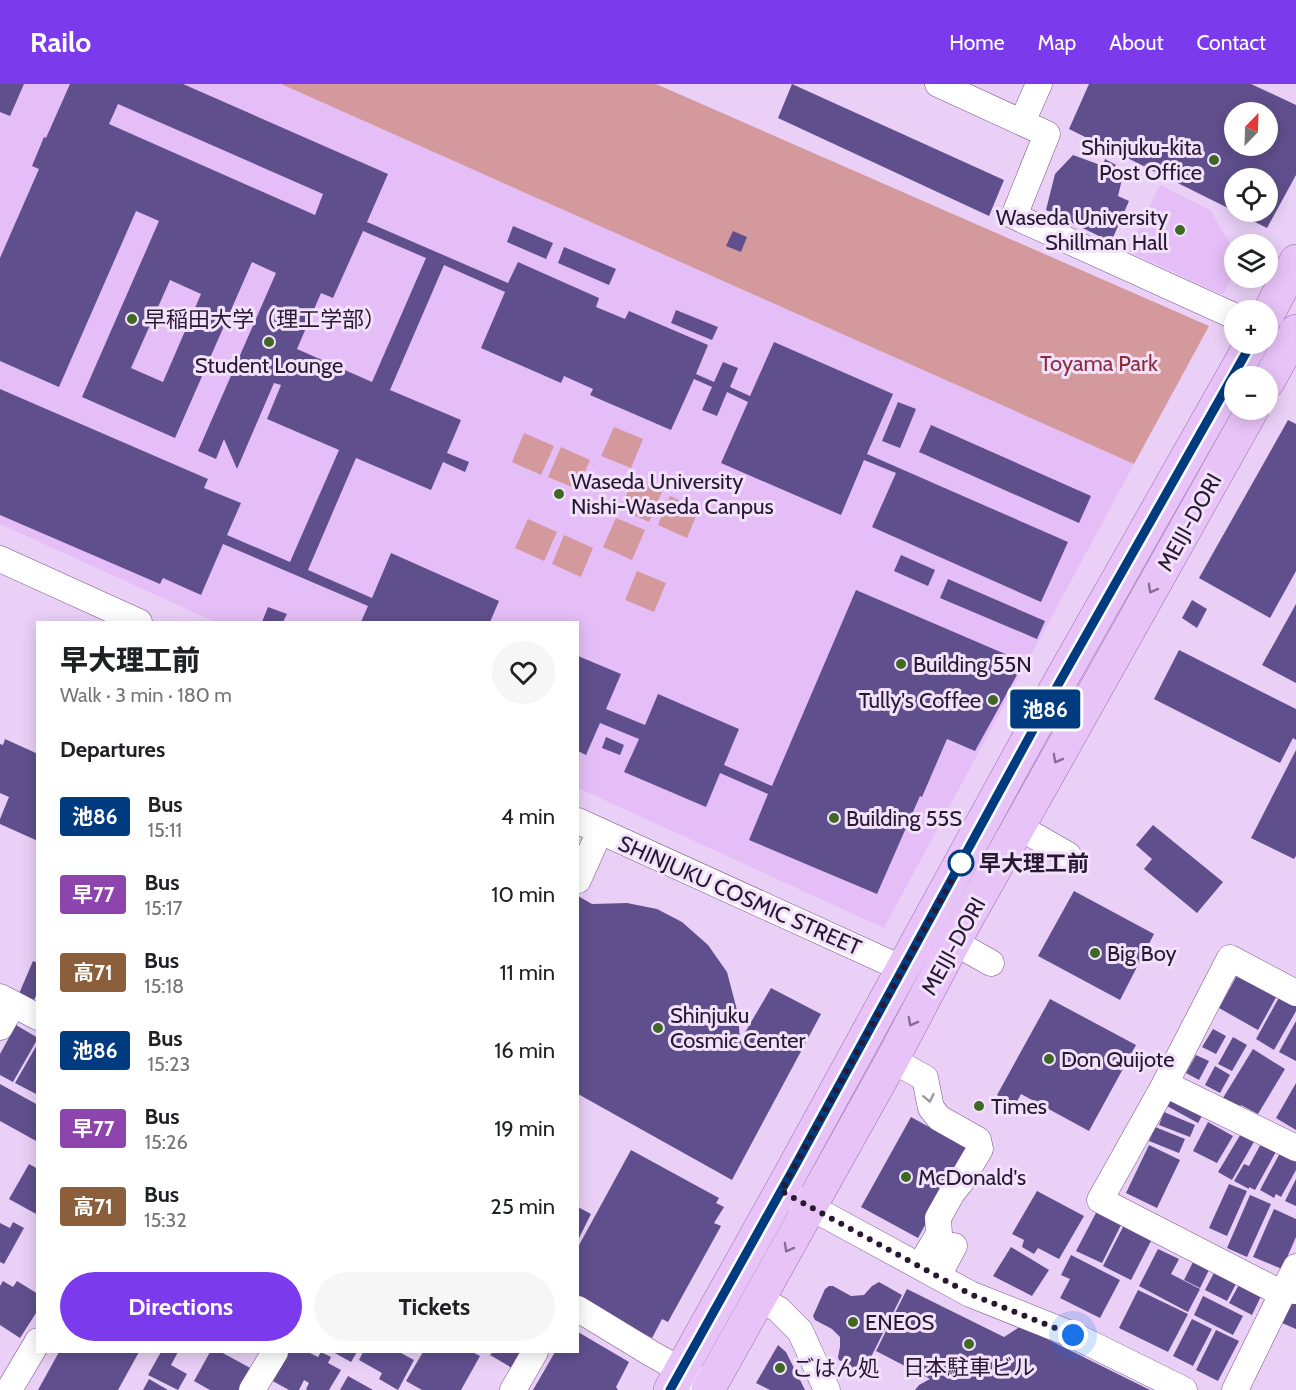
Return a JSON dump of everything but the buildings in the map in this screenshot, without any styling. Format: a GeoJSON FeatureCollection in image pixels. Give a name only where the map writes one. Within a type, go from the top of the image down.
{"type":"FeatureCollection","features":[{"type":"Feature","properties":{"kind":"main road"},"geometry":{"type":"LineString","coordinates":[[1275,300],[1296,261]]}},
{"type":"Feature","properties":{"kind":"main road"},"geometry":{"type":"LineString","coordinates":[[1277,366],[1296,331]]}},
{"type":"Feature","properties":{"kind":"main road","name":"MEIJI-DORI"},"geometry":{"type":"LineString","coordinates":[[675,1380],[1050,699],[1245,354]]}},
{"type":"Feature","properties":{"kind":"main road","name":"MEIJI-DORI"},"geometry":{"type":"LineString","coordinates":[[710,1388],[892,1060],[954,942],[1246,420]]}},
{"type":"Feature","properties":{"kind":"street"},"geometry":{"type":"LineString","coordinates":[[938,84],[1047,134],[1014,216],[1224,311]]}},
{"type":"Feature","properties":{"kind":"street"},"geometry":{"type":"LineString","coordinates":[[1022,122],[1039,84]]}},
{"type":"Feature","properties":{"kind":"street"},"geometry":{"type":"LineString","coordinates":[[0,560],[137,621]]}},
{"type":"Feature","properties":{"kind":"street"},"geometry":{"type":"LineString","coordinates":[[579,875],[589,826]]}},
{"type":"Feature","properties":{"kind":"street","name":"SHINJUKU COSMIC STREET"},"geometry":{"type":"LineString","coordinates":[[589,826],[903,969]]}},
{"type":"Feature","properties":{"kind":"street"},"geometry":{"type":"LineString","coordinates":[[1019,826],[1068,855]]}},
{"type":"Feature","properties":{"kind":"street"},"geometry":{"type":"LineString","coordinates":[[954,942],[991,963]]}},
{"type":"Feature","properties":{"kind":"street"},"geometry":{"type":"LineString","coordinates":[[1290,1290],[1274,1289],[1101,1200],[1165,1084],[1230,958],[1296,993]]}},
{"type":"Feature","properties":{"kind":"street"},"geometry":{"type":"LineString","coordinates":[[0,1027],[7,1001],[36,1016]]}},
{"type":"Feature","properties":{"kind":"street"},"geometry":{"type":"LineString","coordinates":[[892,1060],[925,1078],[931,1108],[939,1118],[978,1140],[980,1149],[938,1218],[939,1234],[929,1271]]}},
{"type":"Feature","properties":{"kind":"street"},"geometry":{"type":"LineString","coordinates":[[1165,1084],[1296,1149]]}},
{"type":"Feature","properties":{"kind":"street"},"geometry":{"type":"LineString","coordinates":[[781,1191],[970,1294],[1073,1335],[1184,1390]]}},
{"type":"Feature","properties":{"kind":"street"},"geometry":{"type":"LineString","coordinates":[[929,1271],[954,1246]]}},
{"type":"Feature","properties":{"kind":"street"},"geometry":{"type":"LineString","coordinates":[[1235,1390],[1290,1290],[1296,1268]]}},
{"type":"Feature","properties":{"kind":"street"},"geometry":{"type":"LineString","coordinates":[[760,1299],[778,1309],[800,1331],[827,1390]]}},
{"type":"Feature","properties":{"kind":"street"},"geometry":{"type":"LineString","coordinates":[[579,1310],[652,1354],[675,1380],[710,1388]]}},
{"type":"Feature","properties":{"kind":"street"},"geometry":{"type":"LineString","coordinates":[[9,1390],[36,1344]]}},
{"type":"Feature","properties":{"kind":"street"},"geometry":{"type":"LineString","coordinates":[[252,1390],[274,1353]]}},
{"type":"Feature","properties":{"kind":"street"},"geometry":{"type":"LineString","coordinates":[[513,1390],[534,1353]]}},
{"type":"Feature","properties":{"kind":"shaded area","name":"Waseda University Nishi-Waseda Canpus"},"geometry":{"type":"Polygon","coordinates":[[[0,84],[281,84],[1134,464],[884,928],[579,788],[579,621],[213,621],[0,524],[0,84]]]}},
{"type":"Feature","properties":{"kind":"shaded area","name":"Waseda University Shillman Hall"},"geometry":{"type":"Polygon","coordinates":[[[1160,185],[1210,210],[1224,234],[1224,288],[1226,288],[1223,295],[1128,251],[1160,185]]]}},
{"type":"Feature","properties":{"kind":"green space","name":"Toyama Park"},"geometry":{"type":"Polygon","coordinates":[[[281,84],[656,84],[1209,326],[1134,464],[281,84]]]}},
{"type":"Feature","properties":{"kind":"green space"},"geometry":{"type":"Polygon","coordinates":[[[614,427],[643,439],[631,468],[601,456],[614,427]]]}},
{"type":"Feature","properties":{"kind":"green space"},"geometry":{"type":"Polygon","coordinates":[[[524,433],[554,446],[541,475],[512,462],[524,433]]]}},
{"type":"Feature","properties":{"kind":"green space"},"geometry":{"type":"Polygon","coordinates":[[[561,447],[590,460],[577,489],[548,477],[561,447]]]}},
{"type":"Feature","properties":{"kind":"green space"},"geometry":{"type":"Polygon","coordinates":[[[633,480],[662,492],[649,522],[620,509],[633,480]]]}},
{"type":"Feature","properties":{"kind":"green space"},"geometry":{"type":"Polygon","coordinates":[[[670,496],[699,509],[687,538],[658,525],[670,496]]]}},
{"type":"Feature","properties":{"kind":"green space"},"geometry":{"type":"Polygon","coordinates":[[[616,518],[645,530],[632,560],[603,547],[616,518]]]}},
{"type":"Feature","properties":{"kind":"green space"},"geometry":{"type":"Polygon","coordinates":[[[528,519],[557,532],[544,561],[515,548],[528,519]]]}},
{"type":"Feature","properties":{"kind":"green space"},"geometry":{"type":"Polygon","coordinates":[[[564,535],[593,548],[581,577],[552,564],[564,535]]]}},
{"type":"Feature","properties":{"kind":"green space"},"geometry":{"type":"Polygon","coordinates":[[[637,571],[666,583],[654,612],[625,600],[637,571]]]}},
{"type":"Feature","properties":{"kind":"bus line","name":"池86"},"geometry":{"type":"LineString","coordinates":[[670,1390],[1050,699],[1245,354]]}},
{"type":"Feature","properties":{"kind":"place","name":"Shinjuku-kita Post Office"},"geometry":{"type":"Point","coordinates":[1214,160]}},
{"type":"Feature","properties":{"kind":"place","name":"Waseda University Shillman Hall"},"geometry":{"type":"Point","coordinates":[1180,230]}},
{"type":"Feature","properties":{"kind":"place","name":"早稲田大学（理工学部）"},"geometry":{"type":"Point","coordinates":[132,319]}},
{"type":"Feature","properties":{"kind":"place","name":"Student Lounge"},"geometry":{"type":"Point","coordinates":[269,342]}},
{"type":"Feature","properties":{"kind":"place","name":"Waseda University Nishi-Waseda Canpus"},"geometry":{"type":"Point","coordinates":[559,494]}},
{"type":"Feature","properties":{"kind":"place","name":"Building 55N"},"geometry":{"type":"Point","coordinates":[901,664]}},
{"type":"Feature","properties":{"kind":"place","name":"Tully's Coffee"},"geometry":{"type":"Point","coordinates":[993,700]}},
{"type":"Feature","properties":{"kind":"place","name":"Building 55S"},"geometry":{"type":"Point","coordinates":[834,818]}},
{"type":"Feature","properties":{"kind":"place","name":"早大理工前"},"geometry":{"type":"Point","coordinates":[961,863]}},
{"type":"Feature","properties":{"kind":"place","name":"Big Boy"},"geometry":{"type":"Point","coordinates":[1095,953]}},
{"type":"Feature","properties":{"kind":"place","name":"Shinjuku Cosmic Center"},"geometry":{"type":"Point","coordinates":[658,1028]}},
{"type":"Feature","properties":{"kind":"place","name":"Don Quijote"},"geometry":{"type":"Point","coordinates":[1049,1059]}},
{"type":"Feature","properties":{"kind":"place","name":"Times"},"geometry":{"type":"Point","coordinates":[979,1106]}},
{"type":"Feature","properties":{"kind":"place","name":"McDonald's"},"geometry":{"type":"Point","coordinates":[906,1177]}},
{"type":"Feature","properties":{"kind":"place","name":"ENEOS"},"geometry":{"type":"Point","coordinates":[853,1322]}},
{"type":"Feature","properties":{"kind":"place","name":"日本駐車ビル"},"geometry":{"type":"Point","coordinates":[969,1344]}},
{"type":"Feature","properties":{"kind":"place","name":"ごはん処"},"geometry":{"type":"Point","coordinates":[780,1368]}},
{"type":"Feature","properties":{"kind":"route"},"geometry":{"type":"LineString","coordinates":[[961,863],[781,1191],[970,1294],[1073,1335]]}}]}
